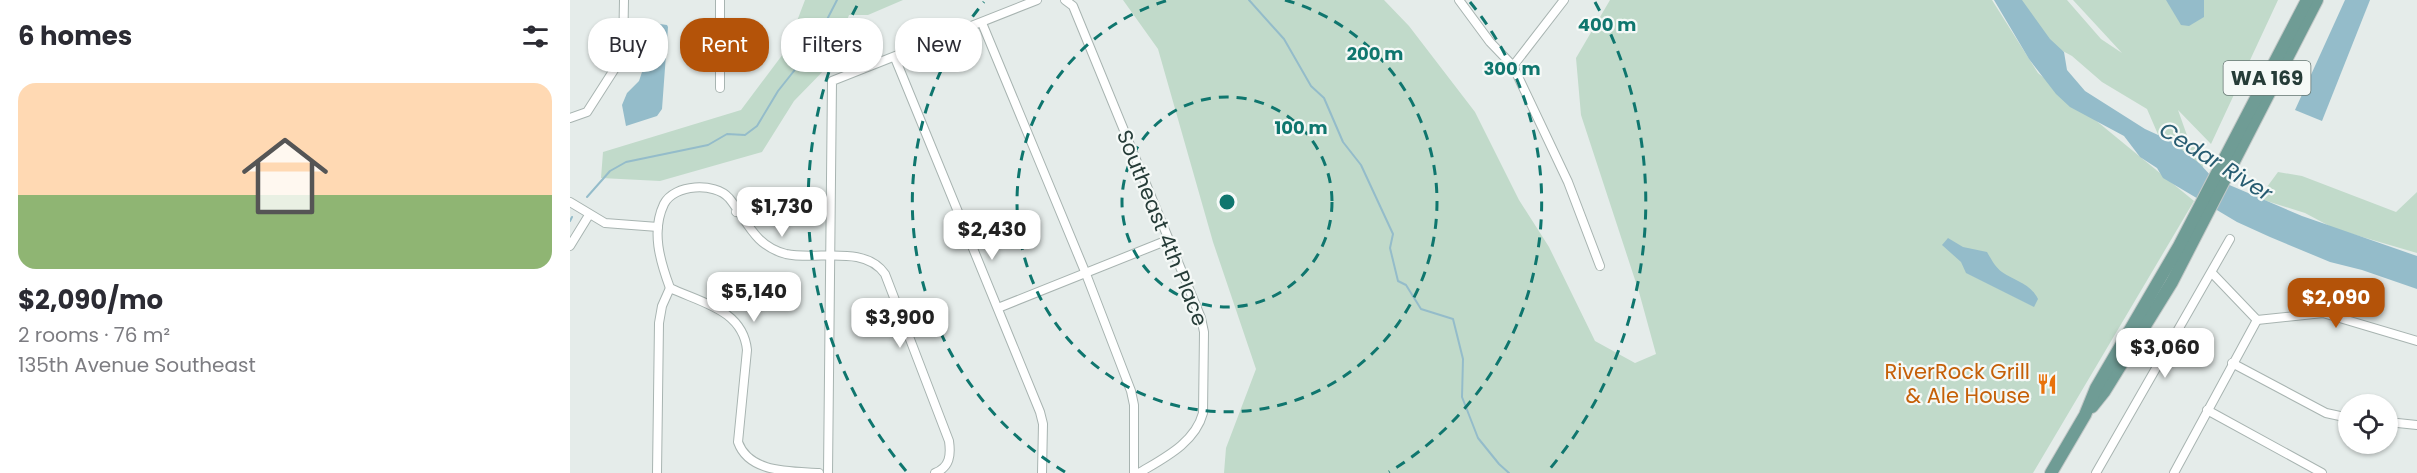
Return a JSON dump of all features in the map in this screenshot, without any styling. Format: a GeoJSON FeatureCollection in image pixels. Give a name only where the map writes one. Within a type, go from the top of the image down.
{"type":"FeatureCollection","features":[{"type":"Feature","properties":{"kind":"main road","name":"WA 169"},"geometry":{"type":"LineString","coordinates":[[2230,160],[2307,0]]}},
{"type":"Feature","properties":{"kind":"main road","name":"WA 169"},"geometry":{"type":"LineString","coordinates":[[2052,473],[2085,415],[2104,392],[2154,312],[2230,160],[2317,0]]}},
{"type":"Feature","properties":{"kind":"street"},"geometry":{"type":"LineString","coordinates":[[570,118],[587,112],[623,54],[624,0]]}},
{"type":"Feature","properties":{"kind":"street"},"geometry":{"type":"LineString","coordinates":[[720,0],[720,88]]}},
{"type":"Feature","properties":{"kind":"street"},"geometry":{"type":"LineString","coordinates":[[1036,0],[982,23],[1086,274],[1134,405],[1136,473]]}},
{"type":"Feature","properties":{"kind":"street","name":"Southeast 4th Place"},"geometry":{"type":"LineString","coordinates":[[1065,0],[1073,6],[1204,332],[1203,413],[1196,433],[1165,458],[1136,473]]}},
{"type":"Feature","properties":{"kind":"street"},"geometry":{"type":"LineString","coordinates":[[1459,0],[1490,42],[1513,66],[1568,183],[1600,266]]}},
{"type":"Feature","properties":{"kind":"street"},"geometry":{"type":"LineString","coordinates":[[1513,66],[1564,0]]}},
{"type":"Feature","properties":{"kind":"street"},"geometry":{"type":"LineString","coordinates":[[828,473],[832,81],[895,58]]}},
{"type":"Feature","properties":{"kind":"street"},"geometry":{"type":"LineString","coordinates":[[901,72],[1040,412],[1043,424],[1042,473]]}},
{"type":"Feature","properties":{"kind":"street"},"geometry":{"type":"LineString","coordinates":[[657,473],[658,323],[670,288],[658,249],[658,227],[660,211],[667,198],[677,191],[691,188],[718,191],[728,198],[756,238],[786,254],[862,257],[879,266],[885,274],[949,441],[951,455],[938,472]]}},
{"type":"Feature","properties":{"kind":"street"},"geometry":{"type":"LineString","coordinates":[[736,212],[756,198]]}},
{"type":"Feature","properties":{"kind":"street"},"geometry":{"type":"LineString","coordinates":[[570,202],[589,215],[616,224],[658,227]]}},
{"type":"Feature","properties":{"kind":"street"},"geometry":{"type":"LineString","coordinates":[[570,246],[589,215]]}},
{"type":"Feature","properties":{"kind":"street"},"geometry":{"type":"LineString","coordinates":[[2096,473],[2230,239]]}},
{"type":"Feature","properties":{"kind":"street"},"geometry":{"type":"LineString","coordinates":[[998,308],[1168,240]]}},
{"type":"Feature","properties":{"kind":"street"},"geometry":{"type":"LineString","coordinates":[[2212,273],[2257,320]]}},
{"type":"Feature","properties":{"kind":"street"},"geometry":{"type":"LineString","coordinates":[[670,288],[734,317],[742,327],[747,350],[738,442],[745,458],[756,470],[819,473]]}},
{"type":"Feature","properties":{"kind":"street"},"geometry":{"type":"LineString","coordinates":[[2257,320],[2323,313],[2417,341]]}},
{"type":"Feature","properties":{"kind":"street"},"geometry":{"type":"LineString","coordinates":[[2174,473],[2257,320]]}},
{"type":"Feature","properties":{"kind":"street"},"geometry":{"type":"LineString","coordinates":[[2232,363],[2326,412],[2338,415]]}},
{"type":"Feature","properties":{"kind":"street"},"geometry":{"type":"LineString","coordinates":[[2207,410],[2322,473]]}},
{"type":"Feature","properties":{"kind":"street"},"geometry":{"type":"LineString","coordinates":[[2398,423],[2417,425]]}},
{"type":"Feature","properties":{"kind":"green space"},"geometry":{"type":"Polygon","coordinates":[[[805,0],[903,0],[868,15],[849,15],[848,18],[798,18],[805,0]]]}},
{"type":"Feature","properties":{"kind":"green space"},"geometry":{"type":"Polygon","coordinates":[[[1123,0],[1384,0],[1409,26],[1475,112],[1519,200],[1549,247],[1595,341],[1635,363],[1656,354],[1639,292],[1581,115],[1576,58],[1610,0],[1992,0],[2038,73],[2194,201],[2033,473],[1224,473],[1226,448],[1256,369],[1213,242],[1158,49],[1123,0]]]}},
{"type":"Feature","properties":{"kind":"green space"},"geometry":{"type":"Polygon","coordinates":[[[2019,0],[2067,0],[2101,39],[2122,53],[2073,0],[2278,0],[2211,144],[2178,110],[2189,141],[2201,152],[2204,174],[2160,139],[2147,109],[2102,82],[2072,56],[2048,43],[2019,0]]]}},
{"type":"Feature","properties":{"kind":"green space"},"geometry":{"type":"Polygon","coordinates":[[[781,57],[781,72],[822,72],[794,101],[762,152],[660,181],[601,178],[603,152],[741,110],[781,57]]]}},
{"type":"Feature","properties":{"kind":"green space"},"geometry":{"type":"Polygon","coordinates":[[[2278,172],[2302,176],[2396,212],[2417,192],[2417,253],[2335,229],[2305,213],[2251,196],[2264,191],[2278,172]]]}},
{"type":"Feature","properties":{"kind":"water","name":"Cedar River"},"geometry":{"type":"Polygon","coordinates":[[[1994,0],[2022,0],[2050,39],[2064,52],[2067,70],[2085,91],[2145,129],[2169,140],[2199,163],[2213,178],[2302,216],[2417,256],[2417,289],[2362,270],[2330,262],[2270,237],[2237,222],[2163,178],[2157,168],[2140,157],[2124,136],[2070,107],[2056,94],[2029,59],[1994,0]]]}},
{"type":"Feature","properties":{"kind":"water"},"geometry":{"type":"Polygon","coordinates":[[[2166,0],[2204,0],[2204,17],[2189,26],[2181,25],[2166,0]]]}},
{"type":"Feature","properties":{"kind":"water"},"geometry":{"type":"Polygon","coordinates":[[[2345,0],[2370,0],[2322,121],[2295,110],[2345,0]]]}},
{"type":"Feature","properties":{"kind":"water"},"geometry":{"type":"Polygon","coordinates":[[[642,72],[665,72],[662,109],[657,116],[626,126],[622,105],[627,93],[639,81],[642,72]]]}},
{"type":"Feature","properties":{"kind":"water"},"geometry":{"type":"Polygon","coordinates":[[[1948,238],[1963,247],[1987,252],[2000,270],[2027,286],[2035,294],[2038,299],[2034,307],[1966,273],[1961,262],[1942,245],[1948,238]]]}},
{"type":"Feature","properties":{"kind":"waterway"},"geometry":{"type":"LineString","coordinates":[[587,197],[610,171],[626,162],[708,145],[727,134],[745,135],[757,126],[778,91],[813,47],[837,0]]}},
{"type":"Feature","properties":{"kind":"waterway"},"geometry":{"type":"LineString","coordinates":[[1249,0],[1284,39],[1311,86],[1324,98],[1343,142],[1361,165],[1393,234],[1390,248],[1398,281],[1406,285],[1421,309],[1453,319],[1463,359],[1462,397],[1478,438],[1509,473]]}},
{"type":"Feature","properties":{"kind":"waterway"},"geometry":{"type":"LineString","coordinates":[[570,221],[572,217]]}},
{"type":"Feature","properties":{"kind":"place","name":"RiverRock Grill & Ale House"},"geometry":{"type":"Point","coordinates":[2047,384]}}]}
